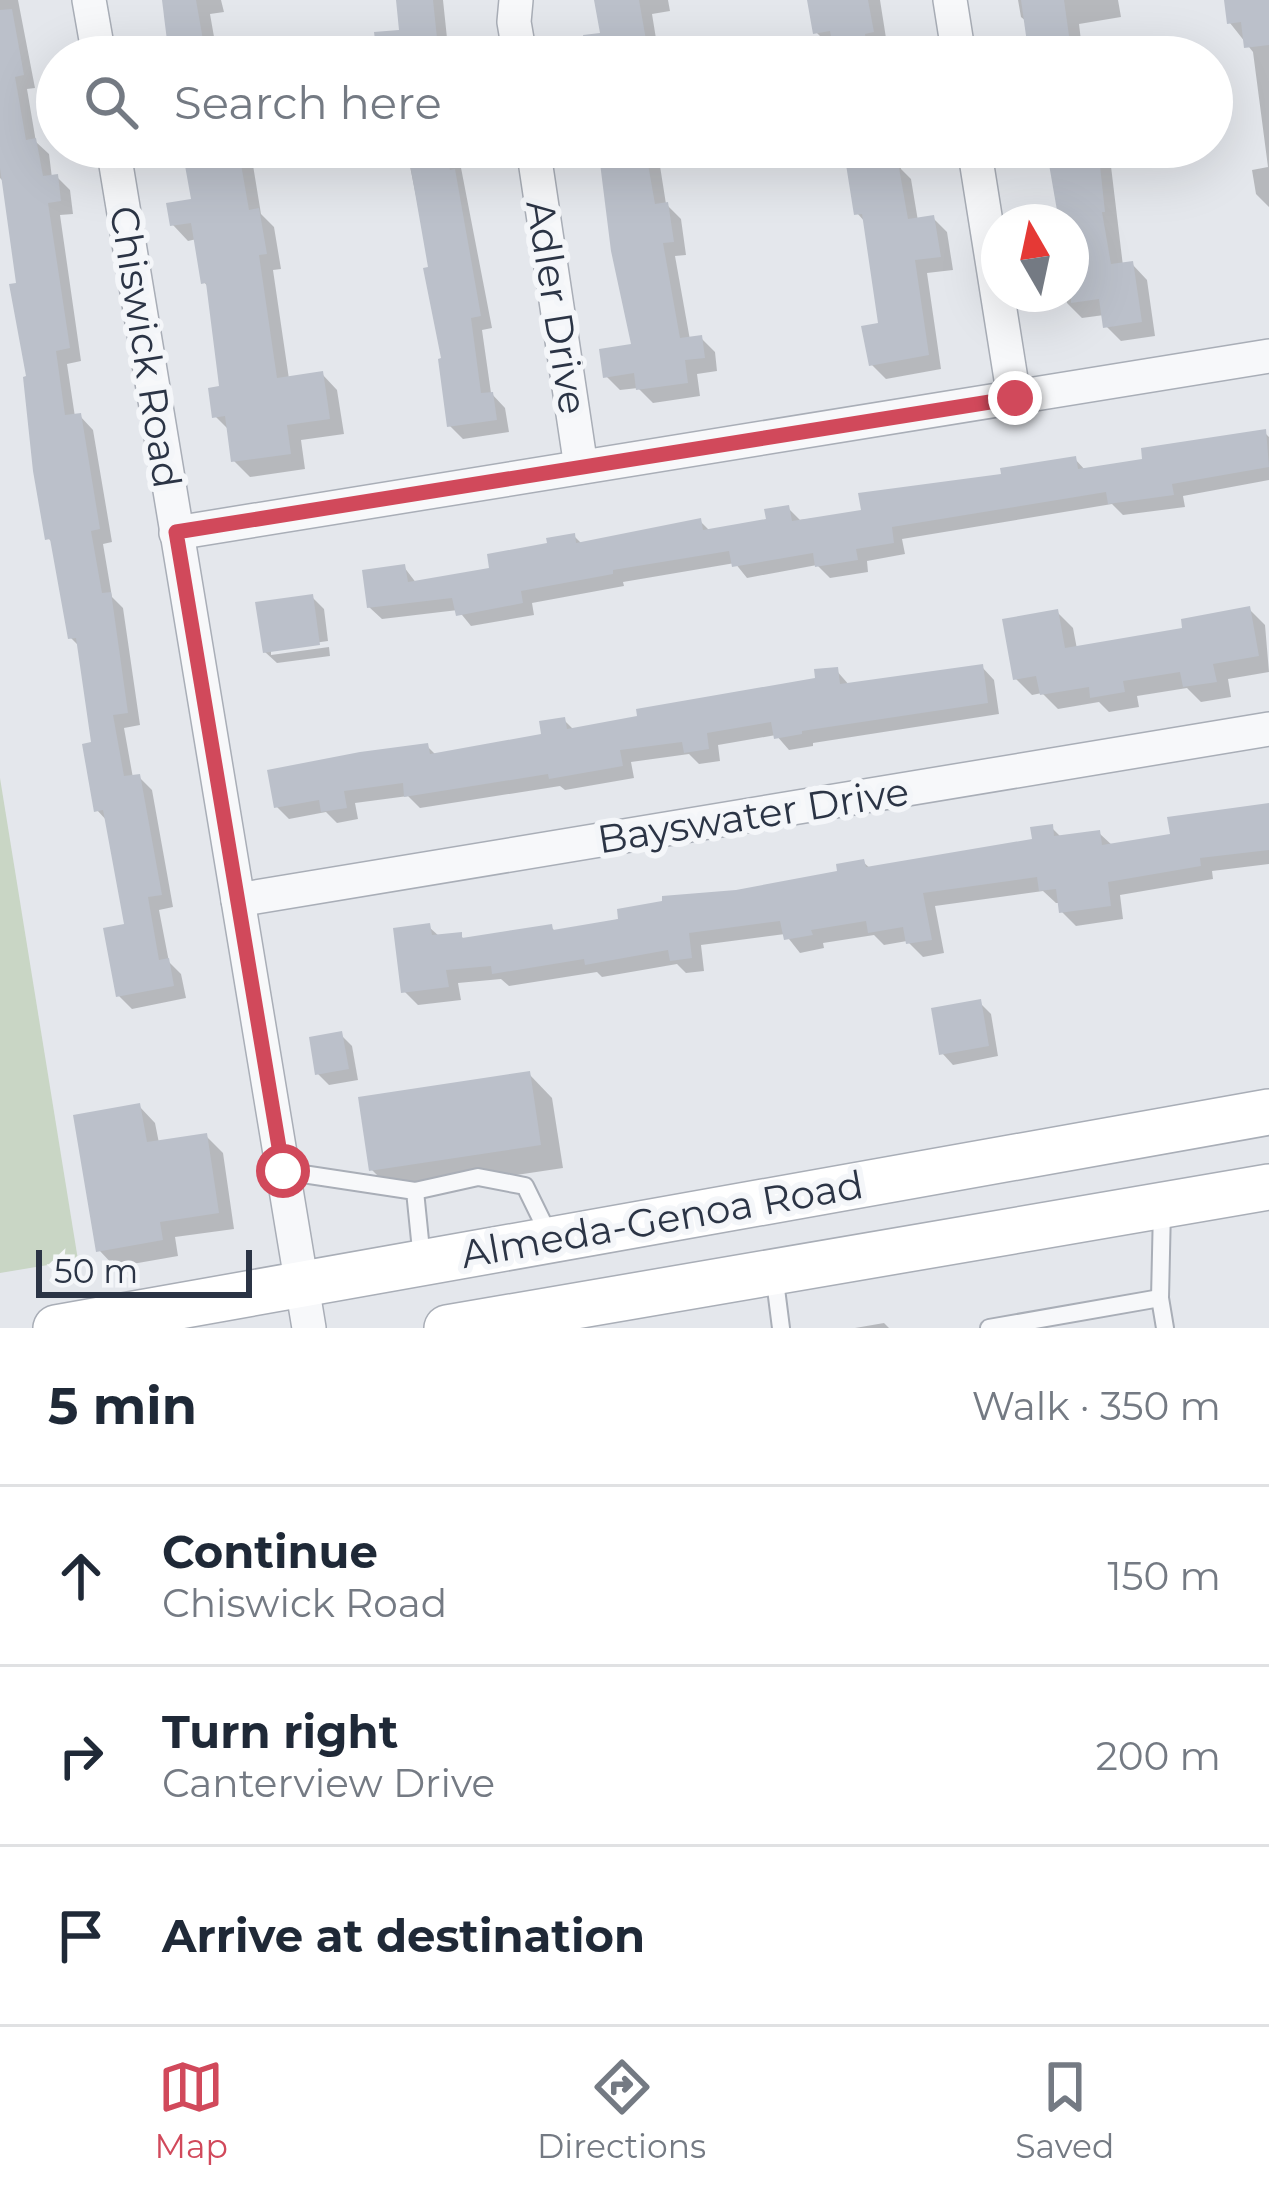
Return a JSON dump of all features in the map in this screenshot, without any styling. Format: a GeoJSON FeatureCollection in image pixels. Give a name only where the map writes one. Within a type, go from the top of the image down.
{"type":"FeatureCollection","features":[{"type":"Feature","properties":{"kind":"main road","name":"Almeda-Genoa Road"},"geometry":{"type":"LineString","coordinates":[[56,1328],[1269,1112]]}},
{"type":"Feature","properties":{"kind":"main road"},"geometry":{"type":"LineString","coordinates":[[1154,1132],[1162,1206]]}},
{"type":"Feature","properties":{"kind":"main road","name":"Almeda-Genoa Road"},"geometry":{"type":"LineString","coordinates":[[447,1328],[1269,1187]]}},
{"type":"Feature","properties":{"kind":"street"},"geometry":{"type":"LineString","coordinates":[[89,0],[95,36]]}},
{"type":"Feature","properties":{"kind":"street"},"geometry":{"type":"LineString","coordinates":[[516,0],[516,36]]}},
{"type":"Feature","properties":{"kind":"street"},"geometry":{"type":"LineString","coordinates":[[950,0],[956,36]]}},
{"type":"Feature","properties":{"kind":"street","name":"Chiswick Road"},"geometry":{"type":"LineString","coordinates":[[116,168],[309,1328]]}},
{"type":"Feature","properties":{"kind":"street","name":"Adler Drive"},"geometry":{"type":"LineString","coordinates":[[536,168],[581,467]]}},
{"type":"Feature","properties":{"kind":"street"},"geometry":{"type":"LineString","coordinates":[[977,168],[1015,398]]}},
{"type":"Feature","properties":{"kind":"street"},"geometry":{"type":"LineString","coordinates":[[176,532],[1269,356]]}},
{"type":"Feature","properties":{"kind":"street","name":"Bayswater Drive"},"geometry":{"type":"LineString","coordinates":[[238,900],[1269,729]]}},
{"type":"Feature","properties":{"kind":"lane"},"geometry":{"type":"LineString","coordinates":[[283,1171],[416,1191],[478,1177],[525,1186],[551,1239]]}},
{"type":"Feature","properties":{"kind":"lane"},"geometry":{"type":"LineString","coordinates":[[416,1191],[422,1262]]}},
{"type":"Feature","properties":{"kind":"lane"},"geometry":{"type":"LineString","coordinates":[[1162,1206],[1160,1298],[1165,1328]]}},
{"type":"Feature","properties":{"kind":"lane"},"geometry":{"type":"LineString","coordinates":[[774,1273],[781,1328]]}},
{"type":"Feature","properties":{"kind":"lane"},"geometry":{"type":"LineString","coordinates":[[989,1328],[1160,1298]]}},
{"type":"Feature","properties":{"kind":"green space"},"geometry":{"type":"Polygon","coordinates":[[[0,778],[78,1260],[0,1273],[0,778]]]}},
{"type":"Feature","properties":{"kind":"building"},"geometry":{"type":"Polygon","coordinates":[[[162,0],[196,0],[202,36],[166,36],[162,0]]]}},
{"type":"Feature","properties":{"kind":"building"},"geometry":{"type":"Polygon","coordinates":[[[396,0],[433,0],[437,36],[374,36],[374,32],[399,30],[396,0]]]}},
{"type":"Feature","properties":{"kind":"building"},"geometry":{"type":"Polygon","coordinates":[[[594,0],[639,0],[645,36],[583,36],[600,33],[594,0]]]}},
{"type":"Feature","properties":{"kind":"building"},"geometry":{"type":"Polygon","coordinates":[[[807,0],[868,0],[874,32],[865,36],[831,36],[830,31],[813,34],[807,0]]]}},
{"type":"Feature","properties":{"kind":"building"},"geometry":{"type":"Polygon","coordinates":[[[1021,0],[1064,0],[1069,36],[1026,36],[1021,0]]]}},
{"type":"Feature","properties":{"kind":"building"},"geometry":{"type":"Polygon","coordinates":[[[1224,0],[1269,0],[1269,45],[1244,48],[1241,22],[1227,24],[1224,0]]]}},
{"type":"Feature","properties":{"kind":"building"},"geometry":{"type":"Polygon","coordinates":[[[12,9],[24,75],[15,77],[26,140],[36,138],[36,168],[42,168],[43,176],[58,174],[61,201],[48,203],[70,348],[56,351],[65,415],[81,413],[100,529],[91,531],[102,593],[111,592],[128,713],[113,715],[124,776],[140,774],[162,895],[148,897],[159,960],[169,958],[174,986],[116,997],[103,928],[124,924],[103,810],[94,812],[82,744],[91,742],[76,638],[68,639],[50,539],[45,540],[33,471],[26,376],[9,284],[16,283],[0,168],[0,10],[12,9]]]}},
{"type":"Feature","properties":{"kind":"building"},"geometry":{"type":"Polygon","coordinates":[[[185,168],[242,168],[249,210],[259,208],[267,254],[259,255],[277,378],[323,371],[330,419],[287,425],[291,454],[231,462],[225,416],[212,418],[208,388],[219,386],[206,283],[201,284],[191,223],[170,226],[166,203],[191,199],[185,168]]]}},
{"type":"Feature","properties":{"kind":"building"},"geometry":{"type":"Polygon","coordinates":[[[411,168],[455,169],[481,316],[471,318],[481,393],[493,392],[497,420],[447,427],[441,358],[423,268],[428,267],[411,168]]]}},
{"type":"Feature","properties":{"kind":"building"},"geometry":{"type":"Polygon","coordinates":[[[601,168],[649,168],[655,204],[668,202],[674,242],[663,243],[680,338],[702,335],[705,358],[685,360],[688,383],[636,390],[634,373],[603,378],[599,349],[631,344],[611,251],[601,168]]]}},
{"type":"Feature","properties":{"kind":"building"},"geometry":{"type":"Polygon","coordinates":[[[847,168],[899,168],[908,219],[934,215],[941,257],[915,260],[929,355],[869,366],[861,326],[878,323],[862,214],[854,215],[847,168]]]}},
{"type":"Feature","properties":{"kind":"building"},"geometry":{"type":"Polygon","coordinates":[[[1050,168],[1100,168],[1111,264],[1133,261],[1142,322],[1103,328],[1099,299],[1089,300],[1089,204],[1056,204],[1050,168]]]}},
{"type":"Feature","properties":{"kind":"building"},"geometry":{"type":"Polygon","coordinates":[[[1266,429],[1269,467],[1172,484],[1174,495],[1108,504],[1106,492],[892,527],[894,543],[856,549],[858,560],[815,567],[813,553],[732,567],[729,551],[521,591],[523,603],[456,616],[452,598],[367,608],[362,570],[405,564],[408,582],[489,568],[487,554],[547,543],[546,538],[575,533],[576,543],[701,518],[703,530],[766,519],[764,509],[789,505],[792,521],[861,510],[858,493],[1001,474],[1000,468],[1076,456],[1078,469],[1142,459],[1141,448],[1266,429]]]}},
{"type":"Feature","properties":{"kind":"building"},"geometry":{"type":"Polygon","coordinates":[[[313,594],[320,645],[263,653],[255,602],[313,594]]]}},
{"type":"Feature","properties":{"kind":"building"},"geometry":{"type":"Polygon","coordinates":[[[1250,606],[1259,656],[1213,664],[1217,682],[1183,687],[1180,672],[1123,681],[1125,692],[1090,698],[1089,687],[1040,695],[1036,676],[1013,680],[1002,619],[1058,609],[1065,648],[1182,628],[1181,619],[1250,606]]]}},
{"type":"Feature","properties":{"kind":"building"},"geometry":{"type":"Polygon","coordinates":[[[983,664],[988,703],[774,739],[771,722],[707,733],[709,749],[684,753],[682,742],[620,750],[623,766],[549,779],[548,774],[404,797],[403,783],[344,791],[347,808],[321,812],[319,800],[274,808],[267,770],[428,743],[430,754],[541,734],[539,721],[565,717],[567,729],[637,716],[636,709],[815,678],[814,669],[838,667],[840,684],[983,664]]]}},
{"type":"Feature","properties":{"kind":"building"},"geometry":{"type":"Polygon","coordinates":[[[1269,803],[1269,850],[1200,858],[1201,866],[1108,882],[1111,906],[1059,913],[1056,889],[1039,891],[1037,877],[923,893],[932,940],[906,944],[903,927],[868,933],[866,921],[811,930],[813,935],[784,940],[780,921],[689,933],[692,958],[670,961],[668,950],[585,965],[584,959],[492,974],[491,966],[446,970],[449,987],[401,993],[393,928],[430,923],[432,935],[462,932],[462,938],[552,924],[553,930],[618,919],[617,909],[662,901],[662,896],[736,890],[837,871],[836,864],[864,859],[866,867],[1032,839],[1030,827],[1053,824],[1054,836],[1100,830],[1102,845],[1170,834],[1167,817],[1269,803]]]}},
{"type":"Feature","properties":{"kind":"building"},"geometry":{"type":"Polygon","coordinates":[[[981,999],[989,1046],[939,1055],[931,1008],[981,999]]]}},
{"type":"Feature","properties":{"kind":"building"},"geometry":{"type":"Polygon","coordinates":[[[342,1031],[349,1069],[315,1075],[309,1037],[342,1031]]]}},
{"type":"Feature","properties":{"kind":"building"},"geometry":{"type":"Polygon","coordinates":[[[530,1071],[541,1145],[369,1171],[358,1097],[530,1071]]]}},
{"type":"Feature","properties":{"kind":"building"},"geometry":{"type":"Polygon","coordinates":[[[140,1103],[147,1142],[207,1133],[219,1213],[160,1222],[163,1240],[96,1252],[73,1115],[140,1103]]]}},
{"type":"Feature","properties":{"kind":"route"},"geometry":{"type":"LineString","coordinates":[[283,1171],[176,532],[1015,398]]}}]}
